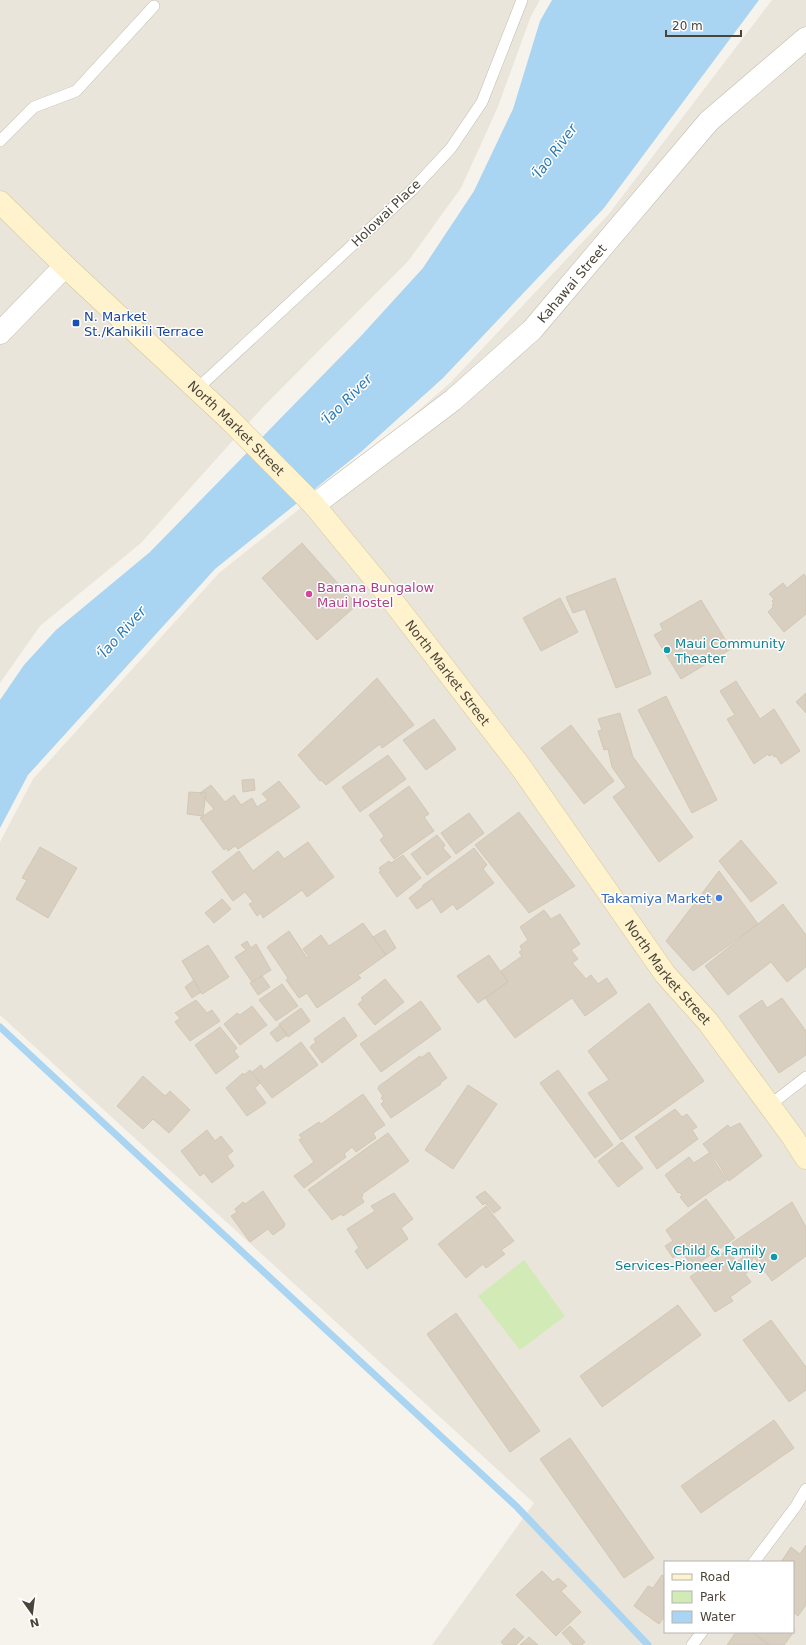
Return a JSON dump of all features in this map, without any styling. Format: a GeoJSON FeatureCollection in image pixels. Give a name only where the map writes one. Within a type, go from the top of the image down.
{"type":"FeatureCollection","features":[{"type":"Feature","properties":{"kind":"street","name":"Kahawai Street"},"geometry":{"type":"LineString","coordinates":[[314,505],[453,400],[532,330],[709,121],[806,38]]}},
{"type":"Feature","properties":{"kind":"street","name":"North Market Street"},"geometry":{"type":"LineString","coordinates":[[0,202],[65,266],[198,388],[314,505],[388,595],[515,760],[665,974],[708,1022],[770,1105],[806,1158]]}},
{"type":"Feature","properties":{"kind":"street"},"geometry":{"type":"LineString","coordinates":[[0,333],[65,266]]}},
{"type":"Feature","properties":{"kind":"lane","name":"Holowai Place"},"geometry":{"type":"LineString","coordinates":[[198,388],[412,190],[451,148],[482,102],[522,0]]}},
{"type":"Feature","properties":{"kind":"lane"},"geometry":{"type":"LineString","coordinates":[[0,141],[34,107],[76,90],[154,6]]}},
{"type":"Feature","properties":{"kind":"lane"},"geometry":{"type":"LineString","coordinates":[[770,1105],[806,1077]]}},
{"type":"Feature","properties":{"kind":"lane"},"geometry":{"type":"LineString","coordinates":[[755,1561],[796,1506],[806,1489]]}},
{"type":"Feature","properties":{"kind":"lane"},"geometry":{"type":"LineString","coordinates":[[692,1645],[701,1633]]}},
{"type":"Feature","properties":{"kind":"shaded area"},"geometry":{"type":"Polygon","coordinates":[[[0,0],[540,0],[531,16],[497,109],[461,188],[409,260],[262,408],[141,543],[40,626],[0,683],[0,0]]]}},
{"type":"Feature","properties":{"kind":"shaded area"},"geometry":{"type":"Polygon","coordinates":[[[772,0],[806,0],[806,1645],[432,1645],[534,1503],[0,1015],[0,842],[33,779],[219,573],[371,452],[450,383],[608,215],[772,0]]]}},
{"type":"Feature","properties":{"kind":"green space"},"geometry":{"type":"Polygon","coordinates":[[[524,1260],[565,1316],[520,1350],[478,1296],[524,1260]]]}},
{"type":"Feature","properties":{"kind":"water","name":"ʻĪao River"},"geometry":{"type":"Polygon","coordinates":[[[552,0],[759,0],[604,208],[443,378],[362,451],[215,569],[28,775],[0,828],[0,700],[24,665],[56,630],[150,552],[361,336],[423,268],[474,191],[513,109],[540,21],[552,0]]]}},
{"type":"Feature","properties":{"kind":"building"},"geometry":{"type":"Polygon","coordinates":[[[302,543],[357,605],[317,640],[262,578],[302,543]]]}},
{"type":"Feature","properties":{"kind":"building"},"geometry":{"type":"Polygon","coordinates":[[[804,574],[806,577],[806,614],[784,632],[768,612],[774,604],[772,601],[774,599],[769,594],[783,583],[787,588],[804,574]]]}},
{"type":"Feature","properties":{"kind":"building"},"geometry":{"type":"Polygon","coordinates":[[[615,578],[651,674],[616,688],[585,609],[573,613],[566,597],[615,578]]]}},
{"type":"Feature","properties":{"kind":"building"},"geometry":{"type":"Polygon","coordinates":[[[560,598],[578,632],[541,651],[523,618],[560,598]]]}},
{"type":"Feature","properties":{"kind":"building"},"geometry":{"type":"Polygon","coordinates":[[[701,600],[731,649],[681,679],[654,635],[663,630],[660,624],[701,600]]]}},
{"type":"Feature","properties":{"kind":"building"},"geometry":{"type":"Polygon","coordinates":[[[377,678],[414,725],[382,748],[380,744],[326,785],[321,780],[320,781],[298,755],[377,678]]]}},
{"type":"Feature","properties":{"kind":"building"},"geometry":{"type":"Polygon","coordinates":[[[736,681],[760,719],[774,709],[800,751],[781,764],[776,756],[774,757],[773,754],[769,756],[768,754],[754,764],[727,719],[735,715],[720,691],[736,681]]]}},
{"type":"Feature","properties":{"kind":"building"},"geometry":{"type":"Polygon","coordinates":[[[806,693],[806,713],[796,702],[806,693]]]}},
{"type":"Feature","properties":{"kind":"building"},"geometry":{"type":"Polygon","coordinates":[[[666,696],[717,800],[692,813],[638,710],[666,696]]]}},
{"type":"Feature","properties":{"kind":"building"},"geometry":{"type":"Polygon","coordinates":[[[620,713],[633,757],[693,837],[659,862],[613,797],[626,787],[612,767],[608,749],[604,750],[598,731],[602,730],[598,719],[620,713]]]}},
{"type":"Feature","properties":{"kind":"building"},"geometry":{"type":"Polygon","coordinates":[[[434,719],[456,749],[426,770],[403,740],[434,719]]]}},
{"type":"Feature","properties":{"kind":"building"},"geometry":{"type":"Polygon","coordinates":[[[571,725],[614,781],[584,804],[541,748],[571,725]]]}},
{"type":"Feature","properties":{"kind":"building"},"geometry":{"type":"Polygon","coordinates":[[[388,755],[406,779],[360,812],[342,787],[388,755]]]}},
{"type":"Feature","properties":{"kind":"building"},"geometry":{"type":"Polygon","coordinates":[[[254,779],[255,790],[243,792],[242,780],[254,779]]]}},
{"type":"Feature","properties":{"kind":"building"},"geometry":{"type":"Polygon","coordinates":[[[279,781],[300,807],[238,849],[235,846],[228,851],[227,848],[224,850],[200,818],[214,809],[200,793],[211,785],[225,802],[234,795],[241,805],[252,798],[257,807],[268,800],[262,794],[279,781]]]}},
{"type":"Feature","properties":{"kind":"building"},"geometry":{"type":"Polygon","coordinates":[[[409,786],[429,814],[424,817],[434,831],[394,859],[380,840],[384,836],[369,815],[409,786]]]}},
{"type":"Feature","properties":{"kind":"building"},"geometry":{"type":"Polygon","coordinates":[[[189,792],[206,793],[203,816],[187,814],[189,792]]]}},
{"type":"Feature","properties":{"kind":"building"},"geometry":{"type":"Polygon","coordinates":[[[519,812],[575,886],[529,913],[475,845],[519,812]]]}},
{"type":"Feature","properties":{"kind":"building"},"geometry":{"type":"Polygon","coordinates":[[[469,813],[484,833],[456,854],[441,833],[469,813]]]}},
{"type":"Feature","properties":{"kind":"building"},"geometry":{"type":"Polygon","coordinates":[[[437,835],[445,845],[443,848],[451,857],[427,875],[411,854],[437,835]]]}},
{"type":"Feature","properties":{"kind":"building"},"geometry":{"type":"Polygon","coordinates":[[[741,840],[777,883],[751,902],[719,861],[741,840]]]}},
{"type":"Feature","properties":{"kind":"building"},"geometry":{"type":"Polygon","coordinates":[[[308,842],[334,877],[307,897],[302,890],[263,918],[261,913],[257,916],[249,904],[253,902],[245,892],[233,901],[212,872],[239,851],[253,871],[278,851],[284,859],[308,842]]]}},
{"type":"Feature","properties":{"kind":"building"},"geometry":{"type":"Polygon","coordinates":[[[40,847],[77,868],[48,918],[16,899],[27,880],[22,878],[40,847]]]}},
{"type":"Feature","properties":{"kind":"building"},"geometry":{"type":"Polygon","coordinates":[[[474,848],[487,865],[483,869],[494,883],[457,910],[453,904],[441,913],[432,899],[417,909],[409,898],[423,887],[422,886],[474,848]]]}},
{"type":"Feature","properties":{"kind":"building"},"geometry":{"type":"Polygon","coordinates":[[[403,855],[421,878],[397,897],[379,872],[381,871],[379,868],[389,861],[391,863],[403,855]]]}},
{"type":"Feature","properties":{"kind":"building","name":"Takamiya Market"},"geometry":{"type":"Polygon","coordinates":[[[719,871],[758,924],[693,971],[666,941],[719,871]]]}},
{"type":"Feature","properties":{"kind":"building"},"geometry":{"type":"Polygon","coordinates":[[[222,899],[231,909],[214,923],[205,913],[222,899]]]}},
{"type":"Feature","properties":{"kind":"building"},"geometry":{"type":"Polygon","coordinates":[[[783,904],[806,935],[806,967],[787,982],[771,962],[728,995],[705,966],[783,904]]]}},
{"type":"Feature","properties":{"kind":"building"},"geometry":{"type":"Polygon","coordinates":[[[544,910],[551,919],[560,914],[580,944],[571,950],[578,959],[572,963],[586,979],[591,975],[598,984],[607,978],[617,993],[585,1016],[572,998],[515,1038],[485,998],[508,982],[501,971],[522,956],[519,952],[522,950],[520,946],[528,940],[520,927],[544,910]]]}},
{"type":"Feature","properties":{"kind":"building"},"geometry":{"type":"Polygon","coordinates":[[[363,923],[386,955],[358,975],[361,978],[317,1008],[307,993],[299,998],[286,980],[288,978],[267,947],[289,931],[307,958],[309,957],[303,949],[321,935],[329,946],[363,923]]]}},
{"type":"Feature","properties":{"kind":"building"},"geometry":{"type":"Polygon","coordinates":[[[385,930],[396,948],[386,955],[373,937],[385,930]]]}},
{"type":"Feature","properties":{"kind":"building"},"geometry":{"type":"Polygon","coordinates":[[[247,941],[251,948],[256,944],[271,970],[252,982],[235,957],[246,950],[241,945],[247,941]]]}},
{"type":"Feature","properties":{"kind":"building"},"geometry":{"type":"Polygon","coordinates":[[[208,945],[229,977],[202,994],[182,961],[208,945]]]}},
{"type":"Feature","properties":{"kind":"building"},"geometry":{"type":"Polygon","coordinates":[[[489,955],[508,982],[478,1003],[457,976],[489,955]]]}},
{"type":"Feature","properties":{"kind":"building"},"geometry":{"type":"Polygon","coordinates":[[[262,976],[270,987],[258,995],[250,983],[262,976]]]}},
{"type":"Feature","properties":{"kind":"building"},"geometry":{"type":"Polygon","coordinates":[[[385,979],[404,1002],[375,1025],[358,1004],[363,1000],[361,998],[385,979]]]}},
{"type":"Feature","properties":{"kind":"building"},"geometry":{"type":"Polygon","coordinates":[[[194,980],[201,992],[192,998],[185,987],[194,980]]]}},
{"type":"Feature","properties":{"kind":"building"},"geometry":{"type":"Polygon","coordinates":[[[282,984],[298,1006],[276,1021],[259,1000],[282,984]]]}},
{"type":"Feature","properties":{"kind":"building"},"geometry":{"type":"Polygon","coordinates":[[[782,998],[806,1031],[806,1055],[779,1073],[739,1016],[762,1000],[767,1008],[782,998]]]}},
{"type":"Feature","properties":{"kind":"building"},"geometry":{"type":"Polygon","coordinates":[[[196,1000],[207,1013],[212,1010],[220,1021],[190,1041],[175,1022],[180,1018],[175,1013],[196,1000]]]}},
{"type":"Feature","properties":{"kind":"building"},"geometry":{"type":"Polygon","coordinates":[[[421,1001],[441,1029],[381,1072],[360,1044],[421,1001]]]}},
{"type":"Feature","properties":{"kind":"building"},"geometry":{"type":"Polygon","coordinates":[[[649,1003],[704,1081],[621,1140],[588,1093],[609,1080],[588,1051],[649,1003]]]}},
{"type":"Feature","properties":{"kind":"building"},"geometry":{"type":"Polygon","coordinates":[[[252,1006],[267,1025],[240,1045],[224,1024],[237,1013],[240,1015],[252,1006]]]}},
{"type":"Feature","properties":{"kind":"building"},"geometry":{"type":"Polygon","coordinates":[[[301,1008],[310,1021],[288,1037],[279,1024],[301,1008]]]}},
{"type":"Feature","properties":{"kind":"building"},"geometry":{"type":"Polygon","coordinates":[[[344,1017],[357,1036],[322,1063],[310,1047],[316,1042],[314,1039],[344,1017]]]}},
{"type":"Feature","properties":{"kind":"building"},"geometry":{"type":"Polygon","coordinates":[[[280,1025],[287,1035],[277,1042],[270,1033],[280,1025]]]}},
{"type":"Feature","properties":{"kind":"building"},"geometry":{"type":"Polygon","coordinates":[[[220,1027],[237,1048],[234,1051],[239,1057],[216,1074],[195,1045],[220,1027]]]}},
{"type":"Feature","properties":{"kind":"building"},"geometry":{"type":"Polygon","coordinates":[[[301,1042],[318,1065],[272,1098],[252,1072],[261,1065],[264,1070],[301,1042]]]}},
{"type":"Feature","properties":{"kind":"building"},"geometry":{"type":"Polygon","coordinates":[[[429,1052],[447,1078],[440,1083],[441,1084],[391,1118],[381,1104],[384,1101],[381,1098],[383,1096],[378,1089],[379,1086],[420,1056],[421,1058],[429,1052]]]}},
{"type":"Feature","properties":{"kind":"building"},"geometry":{"type":"Polygon","coordinates":[[[250,1070],[260,1083],[255,1088],[266,1103],[247,1116],[226,1088],[243,1073],[244,1075],[250,1070]]]}},
{"type":"Feature","properties":{"kind":"building"},"geometry":{"type":"Polygon","coordinates":[[[558,1070],[613,1145],[595,1158],[540,1083],[558,1070]]]}},
{"type":"Feature","properties":{"kind":"building"},"geometry":{"type":"Polygon","coordinates":[[[143,1076],[165,1096],[170,1091],[190,1110],[169,1133],[153,1119],[143,1129],[117,1106],[143,1076]]]}},
{"type":"Feature","properties":{"kind":"building"},"geometry":{"type":"Polygon","coordinates":[[[468,1085],[497,1104],[453,1169],[425,1150],[468,1085]]]}},
{"type":"Feature","properties":{"kind":"building"},"geometry":{"type":"Polygon","coordinates":[[[363,1094],[385,1125],[373,1133],[376,1138],[356,1152],[352,1147],[344,1154],[346,1157],[304,1188],[294,1176],[314,1162],[299,1140],[302,1138],[299,1135],[319,1122],[321,1124],[363,1094]]]}},
{"type":"Feature","properties":{"kind":"building"},"geometry":{"type":"Polygon","coordinates":[[[675,1109],[682,1117],[687,1114],[697,1127],[692,1130],[698,1139],[657,1169],[635,1137],[675,1109]]]}},
{"type":"Feature","properties":{"kind":"building"},"geometry":{"type":"Polygon","coordinates":[[[740,1123],[762,1156],[729,1181],[718,1163],[703,1144],[728,1125],[730,1128],[740,1123]]]}},
{"type":"Feature","properties":{"kind":"building"},"geometry":{"type":"Polygon","coordinates":[[[207,1130],[215,1141],[221,1136],[233,1151],[227,1156],[234,1166],[212,1183],[204,1173],[200,1176],[181,1151],[207,1130]]]}},
{"type":"Feature","properties":{"kind":"building"},"geometry":{"type":"Polygon","coordinates":[[[388,1133],[409,1161],[362,1194],[363,1196],[361,1197],[364,1202],[343,1216],[341,1214],[332,1220],[308,1190],[388,1133]]]}},
{"type":"Feature","properties":{"kind":"building"},"geometry":{"type":"Polygon","coordinates":[[[622,1142],[643,1168],[618,1187],[598,1161],[622,1142]]]}},
{"type":"Feature","properties":{"kind":"building"},"geometry":{"type":"Polygon","coordinates":[[[709,1153],[727,1180],[688,1207],[680,1197],[682,1195],[679,1192],[678,1193],[665,1175],[689,1157],[694,1163],[709,1153]]]}},
{"type":"Feature","properties":{"kind":"building"},"geometry":{"type":"Polygon","coordinates":[[[263,1191],[285,1224],[284,1227],[273,1235],[268,1229],[250,1242],[231,1216],[237,1212],[235,1209],[243,1202],[245,1204],[263,1191]]]}},
{"type":"Feature","properties":{"kind":"building"},"geometry":{"type":"Polygon","coordinates":[[[485,1191],[501,1208],[494,1213],[485,1203],[483,1205],[476,1197],[485,1191]]]}},
{"type":"Feature","properties":{"kind":"building"},"geometry":{"type":"Polygon","coordinates":[[[394,1193],[413,1219],[401,1228],[408,1239],[367,1269],[355,1251],[359,1248],[347,1229],[375,1211],[371,1206],[394,1193]]]}},
{"type":"Feature","properties":{"kind":"building"},"geometry":{"type":"Polygon","coordinates":[[[706,1199],[735,1238],[693,1267],[681,1251],[673,1258],[665,1246],[673,1241],[666,1230],[706,1199]]]}},
{"type":"Feature","properties":{"kind":"building","name":"Child & Family Services-Pioneer Valley"},"geometry":{"type":"Polygon","coordinates":[[[792,1202],[806,1227],[806,1256],[772,1281],[754,1257],[752,1263],[747,1267],[749,1271],[745,1274],[751,1282],[730,1297],[733,1301],[715,1312],[690,1277],[727,1250],[737,1262],[743,1257],[732,1243],[792,1202]]]}},
{"type":"Feature","properties":{"kind":"building"},"geometry":{"type":"Polygon","coordinates":[[[486,1206],[514,1241],[501,1250],[505,1254],[486,1268],[483,1264],[466,1278],[438,1244],[486,1206]]]}},
{"type":"Feature","properties":{"kind":"building"},"geometry":{"type":"Polygon","coordinates":[[[678,1305],[701,1335],[602,1407],[580,1376],[678,1305]]]}},
{"type":"Feature","properties":{"kind":"building"},"geometry":{"type":"Polygon","coordinates":[[[456,1313],[540,1431],[510,1452],[427,1334],[456,1313]]]}},
{"type":"Feature","properties":{"kind":"building"},"geometry":{"type":"Polygon","coordinates":[[[771,1320],[806,1367],[806,1390],[789,1402],[743,1340],[771,1320]]]}},
{"type":"Feature","properties":{"kind":"building"},"geometry":{"type":"Polygon","coordinates":[[[774,1420],[794,1448],[701,1513],[681,1486],[774,1420]]]}},
{"type":"Feature","properties":{"kind":"building"},"geometry":{"type":"Polygon","coordinates":[[[570,1438],[654,1558],[624,1578],[540,1459],[570,1438]]]}},
{"type":"Feature","properties":{"kind":"building"},"geometry":{"type":"Polygon","coordinates":[[[806,1545],[806,1605],[798,1616],[794,1613],[794,1561],[782,1561],[791,1547],[800,1554],[806,1545]]]}},
{"type":"Feature","properties":{"kind":"building"},"geometry":{"type":"Polygon","coordinates":[[[542,1571],[553,1582],[558,1578],[567,1586],[561,1591],[581,1612],[556,1636],[516,1595],[542,1571]]]}},
{"type":"Feature","properties":{"kind":"building"},"geometry":{"type":"Polygon","coordinates":[[[662,1575],[664,1576],[664,1617],[659,1624],[634,1606],[648,1586],[653,1588],[662,1575]]]}},
{"type":"Feature","properties":{"kind":"building"},"geometry":{"type":"Polygon","coordinates":[[[570,1626],[585,1642],[582,1645],[573,1645],[562,1633],[570,1626]]]}},
{"type":"Feature","properties":{"kind":"building"},"geometry":{"type":"Polygon","coordinates":[[[514,1628],[524,1637],[516,1645],[504,1645],[501,1642],[514,1628]]]}},
{"type":"Feature","properties":{"kind":"building"},"geometry":{"type":"Polygon","coordinates":[[[735,1633],[752,1633],[769,1645],[727,1645],[735,1633]]]}},
{"type":"Feature","properties":{"kind":"building"},"geometry":{"type":"Polygon","coordinates":[[[753,1633],[793,1633],[784,1645],[770,1645],[753,1633]]]}},
{"type":"Feature","properties":{"kind":"building"},"geometry":{"type":"Polygon","coordinates":[[[529,1637],[538,1645],[520,1645],[529,1637]]]}},
{"type":"Feature","properties":{"kind":"waterway"},"geometry":{"type":"LineString","coordinates":[[0,1027],[517,1507],[648,1645]]}},
{"type":"Feature","properties":{"kind":"place","name":"N. Market St./Kahikili Terrace"},"geometry":{"type":"Point","coordinates":[76,323]}},
{"type":"Feature","properties":{"kind":"place","name":"Banana Bungalow Maui Hostel"},"geometry":{"type":"Point","coordinates":[309,594]}},
{"type":"Feature","properties":{"kind":"place","name":"Maui Community Theater"},"geometry":{"type":"Point","coordinates":[667,650]}},
{"type":"Feature","properties":{"kind":"place","name":"Takamiya Market"},"geometry":{"type":"Point","coordinates":[719,898]}},
{"type":"Feature","properties":{"kind":"place","name":"Child & Family Services-Pioneer Valley"},"geometry":{"type":"Point","coordinates":[774,1257]}}]}
